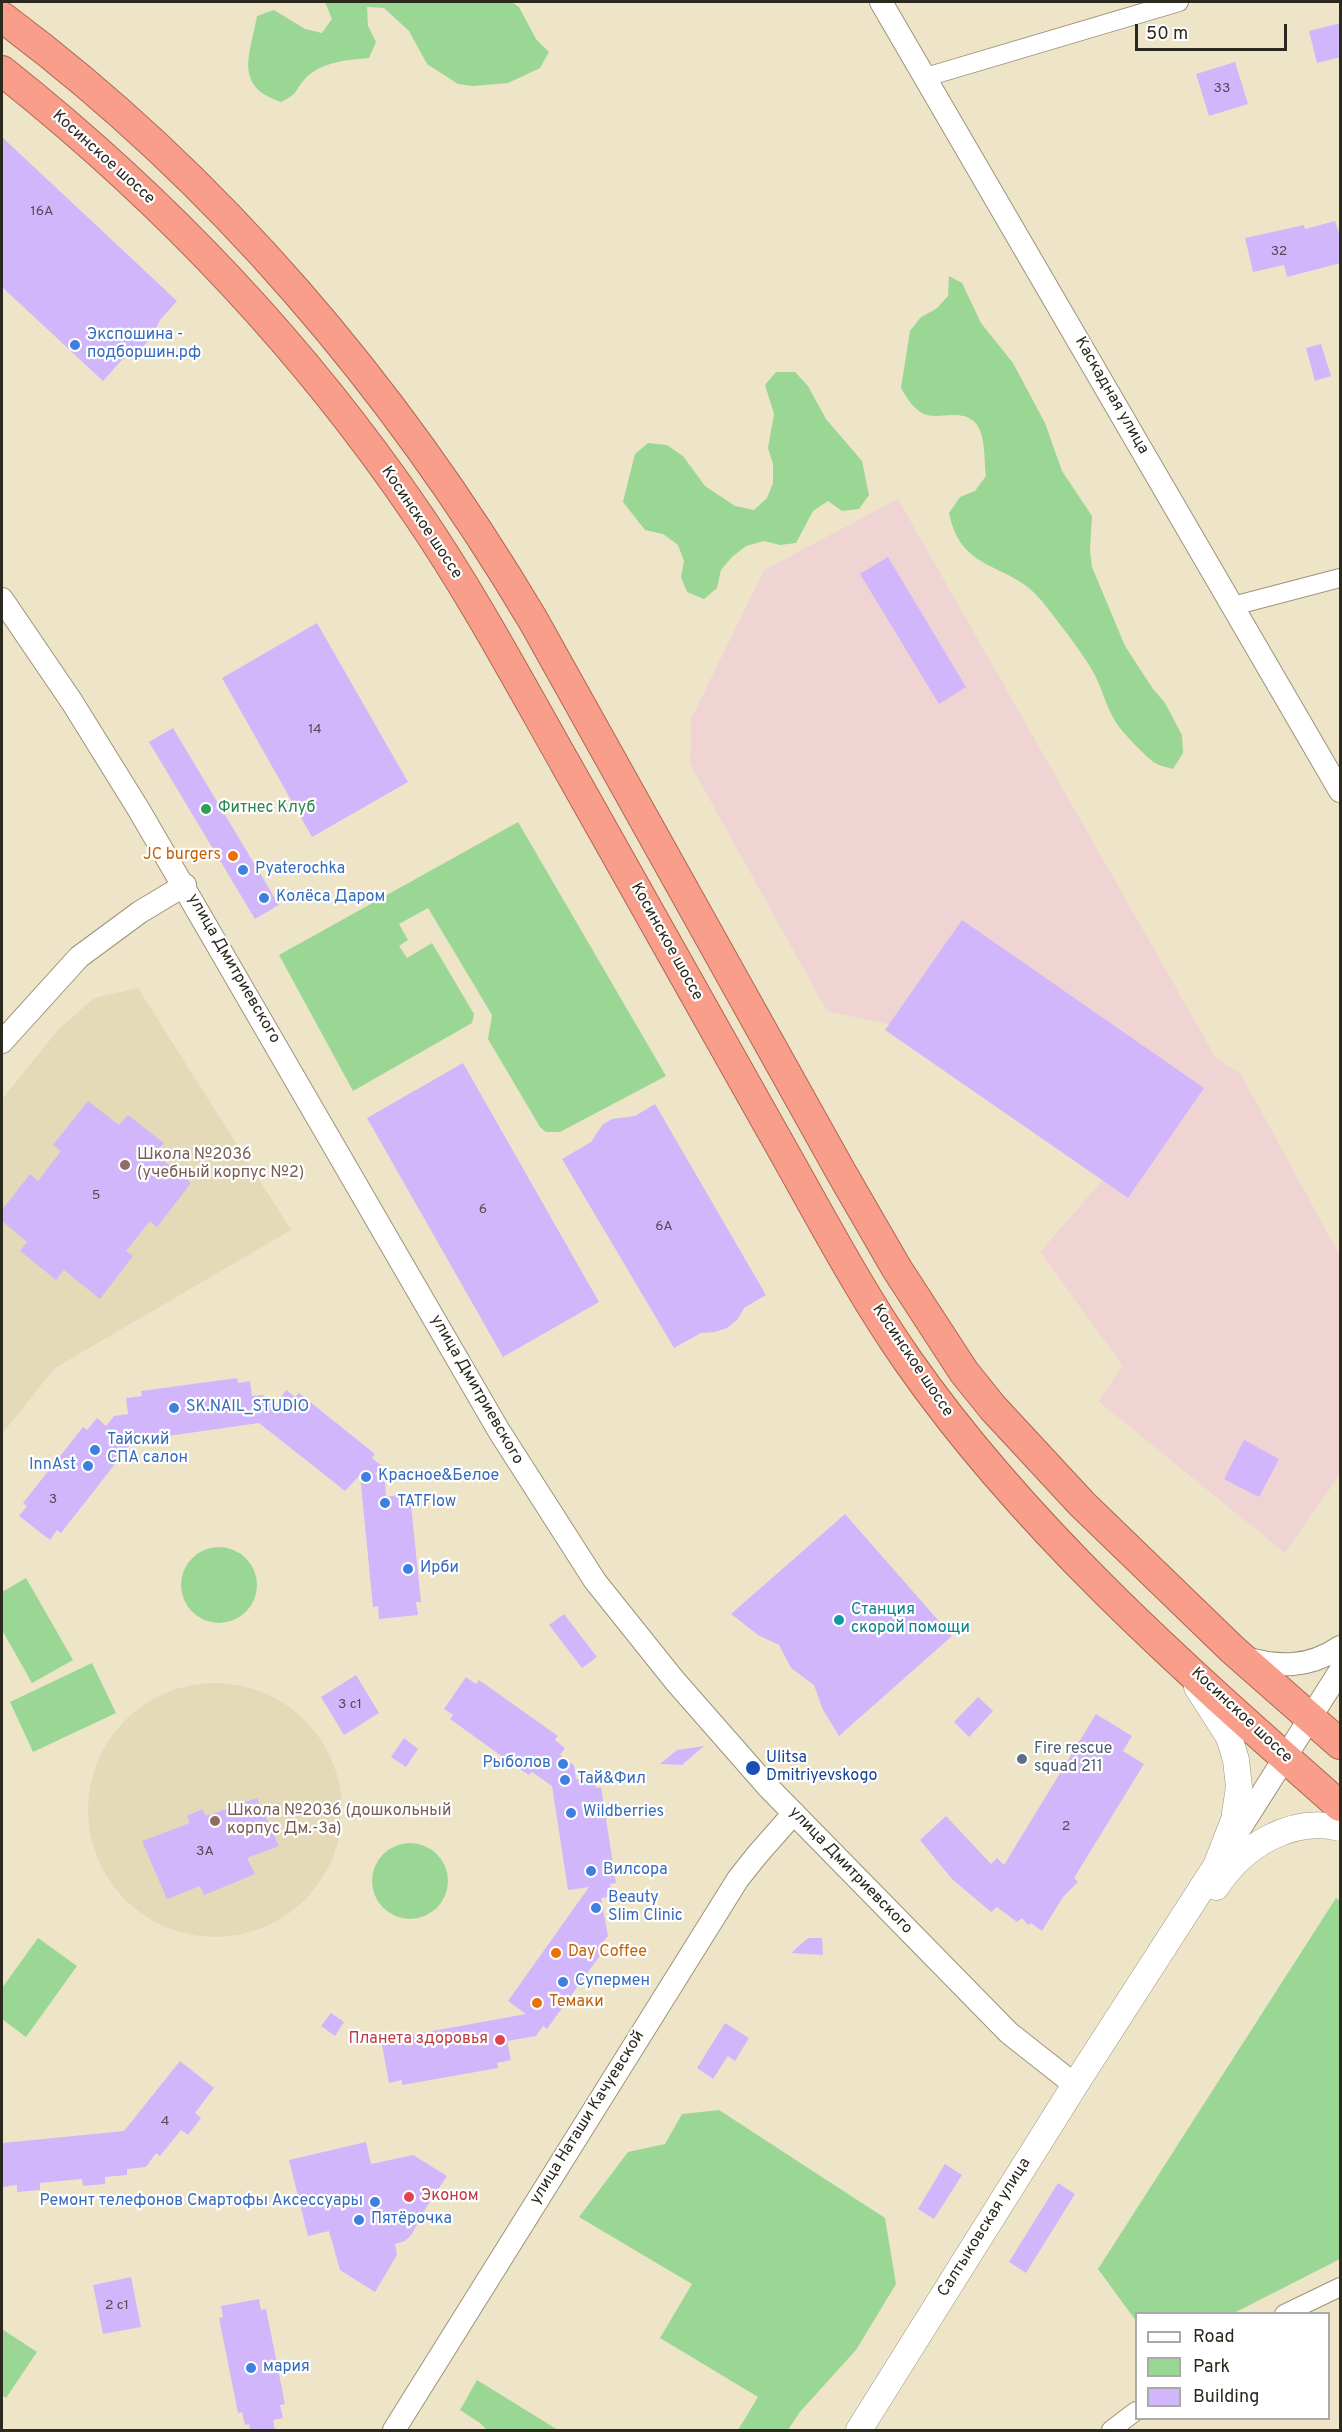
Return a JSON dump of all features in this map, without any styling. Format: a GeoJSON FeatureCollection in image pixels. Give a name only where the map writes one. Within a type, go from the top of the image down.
{"type":"FeatureCollection","features":[{"type":"Feature","properties":{"kind":"highway"},"geometry":{"type":"LineString","coordinates":[[2,17],[80,79],[185,173],[265,257],[357,364],[404,425],[499,564],[841,1172],[936,1332],[993,1407],[1074,1496],[1165,1587],[1324,1730]]}},
{"type":"Feature","properties":{"kind":"highway","name":"Косинское шоссе"},"geometry":{"type":"LineString","coordinates":[[2,71],[54,112],[111,163],[200,249],[273,327],[333,399],[421,519],[498,645],[842,1254],[906,1358],[964,1437],[1079,1563],[1177,1657],[1341,1806]]}},
{"type":"Feature","properties":{"kind":"main road"},"geometry":{"type":"LineString","coordinates":[[1177,1657],[1229,1737],[1236,1760],[1239,1787],[1234,1820],[1220,1870]]}},
{"type":"Feature","properties":{"kind":"main road"},"geometry":{"type":"LineString","coordinates":[[1220,1870],[1245,1851],[1274,1835],[1306,1825],[1341,1828]]}},
{"type":"Feature","properties":{"kind":"main road","name":"Салтыковская улица"},"geometry":{"type":"LineString","coordinates":[[859,2430],[1164,1944],[1220,1870]]}},
{"type":"Feature","properties":{"kind":"street","name":"Каскадная улица"},"geometry":{"type":"LineString","coordinates":[[881,2],[1341,791]]}},
{"type":"Feature","properties":{"kind":"street"},"geometry":{"type":"LineString","coordinates":[[926,77],[1179,2]]}},
{"type":"Feature","properties":{"kind":"street"},"geometry":{"type":"LineString","coordinates":[[1233,606],[1341,578]]}},
{"type":"Feature","properties":{"kind":"street","name":"улица Дмитриевского"},"geometry":{"type":"LineString","coordinates":[[2,599],[77,710],[185,885],[499,1431],[561,1531],[601,1588],[669,1675],[794,1814],[1009,2033],[1075,2085]]}},
{"type":"Feature","properties":{"kind":"street"},"geometry":{"type":"LineString","coordinates":[[2,1042],[79,957],[140,912],[185,885]]}},
{"type":"Feature","properties":{"kind":"street"},"geometry":{"type":"LineString","coordinates":[[1241,1657],[1275,1664],[1307,1663],[1324,1658],[1341,1647]]}},
{"type":"Feature","properties":{"kind":"street","name":"Салтыковская улица"},"geometry":{"type":"LineString","coordinates":[[1324,1730],[1341,1671]]}},
{"type":"Feature","properties":{"kind":"street","name":"Салтыковская улица"},"geometry":{"type":"LineString","coordinates":[[1220,1870],[1291,1762],[1324,1730],[1341,1695]]}},
{"type":"Feature","properties":{"kind":"street","name":"улица Наташи Качуевской"},"geometry":{"type":"LineString","coordinates":[[394,2430],[738,1880],[794,1814]]}},
{"type":"Feature","properties":{"kind":"street"},"geometry":{"type":"LineString","coordinates":[[1286,2312],[1341,2287]]}},
{"type":"Feature","properties":{"kind":"street"},"geometry":{"type":"LineString","coordinates":[[1111,2430],[1135,2412]]}},
{"type":"Feature","properties":{"kind":"shaded area"},"geometry":{"type":"Polygon","coordinates":[[[898,499],[1216,1058],[1241,1074],[1340,1256],[1340,1474],[1285,1553],[1098,1401],[1123,1366],[1040,1252],[1108,1174],[892,1025],[827,1011],[690,764],[691,719],[764,570],[898,499]]]}},
{"type":"Feature","properties":{"kind":"shaded area","name":"Школа №2036 (учебный корпус №2)"},"geometry":{"type":"Polygon","coordinates":[[[138,988],[291,1230],[55,1368],[2,1434],[2,1099],[58,1030],[94,998],[138,988]]]}},
{"type":"Feature","properties":{"kind":"shaded area","name":"Школа №2036 (дошкольный корпус Дм.-3а)"},"geometry":{"type":"Polygon","coordinates":[[[203,1683],[227,1683],[264,1692],[296,1711],[314,1729],[333,1761],[340,1785],[342,1810],[340,1835],[333,1859],[314,1891],[296,1909],[264,1928],[252,1932],[227,1937],[203,1937],[166,1928],[134,1909],[116,1891],[97,1859],[93,1847],[88,1822],[88,1798],[97,1761],[116,1729],[134,1711],[166,1692],[178,1688],[203,1683]]]}},
{"type":"Feature","properties":{"kind":"green space"},"geometry":{"type":"Polygon","coordinates":[[[325,2],[512,2],[519,7],[536,39],[549,52],[540,68],[508,83],[473,86],[458,84],[427,64],[409,31],[384,8],[367,7],[368,26],[376,42],[369,58],[334,63],[317,69],[304,80],[293,95],[281,102],[266,95],[250,78],[248,68],[257,16],[274,10],[305,29],[322,33],[332,19],[325,2]]]}},
{"type":"Feature","properties":{"kind":"green space"},"geometry":{"type":"Polygon","coordinates":[[[949,276],[962,283],[981,323],[1013,363],[1045,423],[1062,471],[1092,516],[1090,550],[1092,567],[1125,646],[1165,703],[1182,735],[1183,753],[1173,769],[1151,760],[1120,728],[1113,718],[1092,670],[1041,600],[1015,579],[975,557],[964,547],[955,533],[949,513],[960,497],[975,491],[986,476],[980,430],[972,420],[960,415],[933,416],[919,411],[901,388],[910,331],[921,317],[936,309],[948,296],[949,276]]]}},
{"type":"Feature","properties":{"kind":"green space"},"geometry":{"type":"Polygon","coordinates":[[[776,372],[795,372],[808,386],[826,419],[862,461],[869,495],[859,509],[842,511],[828,501],[813,511],[796,543],[780,545],[764,541],[746,546],[721,570],[717,588],[704,599],[687,592],[681,577],[684,561],[678,545],[663,534],[645,530],[623,502],[635,454],[648,443],[667,445],[683,456],[705,486],[735,506],[754,510],[767,498],[773,483],[773,464],[768,448],[774,414],[765,385],[776,372]]]}},
{"type":"Feature","properties":{"kind":"green space"},"geometry":{"type":"Polygon","coordinates":[[[518,822],[666,1076],[560,1132],[546,1132],[540,1127],[488,1039],[492,1015],[428,908],[399,924],[408,940],[399,946],[407,958],[432,943],[474,1014],[472,1023],[353,1091],[279,955],[518,822]]]}},
{"type":"Feature","properties":{"kind":"green space"},"geometry":{"type":"Polygon","coordinates":[[[219,1547],[233,1550],[246,1558],[254,1571],[257,1585],[254,1599],[246,1612],[233,1620],[219,1623],[205,1620],[192,1612],[184,1599],[181,1585],[184,1571],[192,1558],[205,1550],[219,1547]]]}},
{"type":"Feature","properties":{"kind":"green space"},"geometry":{"type":"Polygon","coordinates":[[[26,1578],[73,1660],[32,1683],[2,1630],[2,1592],[26,1578]]]}},
{"type":"Feature","properties":{"kind":"green space"},"geometry":{"type":"Polygon","coordinates":[[[92,1663],[116,1713],[33,1752],[10,1702],[92,1663]]]}},
{"type":"Feature","properties":{"kind":"green space"},"geometry":{"type":"Polygon","coordinates":[[[410,1843],[424,1846],[437,1854],[445,1867],[448,1881],[445,1895],[437,1908],[424,1916],[410,1919],[396,1916],[383,1908],[375,1895],[372,1881],[375,1867],[383,1854],[396,1846],[410,1843]]]}},
{"type":"Feature","properties":{"kind":"green space"},"geometry":{"type":"Polygon","coordinates":[[[1336,1898],[1340,1901],[1340,2259],[1236,2312],[1135,2312],[1135,2320],[1098,2269],[1336,1898]]]}},
{"type":"Feature","properties":{"kind":"green space"},"geometry":{"type":"Polygon","coordinates":[[[38,1938],[77,1966],[26,2037],[2,2019],[2,1988],[38,1938]]]}},
{"type":"Feature","properties":{"kind":"green space"},"geometry":{"type":"Polygon","coordinates":[[[719,2110],[885,2218],[896,2284],[856,2350],[799,2413],[788,2430],[738,2430],[758,2397],[660,2338],[692,2284],[579,2217],[628,2152],[665,2144],[682,2114],[719,2110]]]}},
{"type":"Feature","properties":{"kind":"green space"},"geometry":{"type":"Polygon","coordinates":[[[2,2329],[37,2352],[6,2398],[2,2395],[2,2329]]]}},
{"type":"Feature","properties":{"kind":"green space"},"geometry":{"type":"Polygon","coordinates":[[[477,2380],[558,2430],[487,2430],[460,2410],[477,2380]]]}},
{"type":"Feature","properties":{"kind":"building"},"geometry":{"type":"Polygon","coordinates":[[[1341,23],[1341,57],[1317,63],[1309,31],[1341,23]]]}},
{"type":"Feature","properties":{"kind":"building"},"geometry":{"type":"Polygon","coordinates":[[[1235,62],[1248,104],[1209,116],[1196,74],[1235,62]]]}},
{"type":"Feature","properties":{"kind":"building"},"geometry":{"type":"Polygon","coordinates":[[[2,137],[177,301],[160,320],[152,337],[139,351],[122,360],[103,381],[2,287],[2,137]]]}},
{"type":"Feature","properties":{"kind":"building"},"geometry":{"type":"Polygon","coordinates":[[[1335,221],[1341,239],[1341,263],[1287,277],[1284,265],[1253,272],[1245,238],[1304,225],[1305,229],[1335,221]]]}},
{"type":"Feature","properties":{"kind":"building"},"geometry":{"type":"Polygon","coordinates":[[[1321,344],[1331,376],[1315,381],[1306,348],[1321,344]]]}},
{"type":"Feature","properties":{"kind":"building"},"geometry":{"type":"Polygon","coordinates":[[[888,557],[966,687],[939,704],[860,574],[888,557]]]}},
{"type":"Feature","properties":{"kind":"building"},"geometry":{"type":"Polygon","coordinates":[[[317,623],[408,782],[312,837],[222,678],[317,623]]]}},
{"type":"Feature","properties":{"kind":"building"},"geometry":{"type":"Polygon","coordinates":[[[173,728],[279,905],[255,919],[149,742],[173,728]]]}},
{"type":"Feature","properties":{"kind":"building"},"geometry":{"type":"Polygon","coordinates":[[[962,920],[1204,1088],[1128,1198],[885,1030],[962,920]]]}},
{"type":"Feature","properties":{"kind":"building"},"geometry":{"type":"Polygon","coordinates":[[[463,1063],[599,1302],[503,1357],[367,1118],[463,1063]]]}},
{"type":"Feature","properties":{"kind":"building"},"geometry":{"type":"Polygon","coordinates":[[[88,1101],[119,1125],[128,1115],[164,1143],[155,1154],[191,1183],[157,1227],[150,1221],[126,1251],[133,1256],[100,1299],[64,1270],[56,1280],[20,1251],[27,1242],[2,1221],[2,1210],[30,1174],[38,1181],[61,1151],[53,1145],[88,1101]]]}},
{"type":"Feature","properties":{"kind":"building"},"geometry":{"type":"Polygon","coordinates":[[[655,1104],[766,1295],[744,1308],[738,1319],[727,1328],[701,1333],[674,1348],[562,1159],[591,1142],[603,1124],[612,1119],[635,1116],[655,1104]]]}},
{"type":"Feature","properties":{"kind":"building"},"geometry":{"type":"Polygon","coordinates":[[[237,1378],[238,1383],[250,1381],[252,1396],[263,1395],[276,1405],[286,1390],[295,1397],[299,1393],[375,1454],[372,1458],[382,1466],[375,1474],[385,1482],[386,1497],[404,1494],[405,1506],[411,1505],[421,1602],[416,1602],[418,1615],[379,1619],[378,1606],[373,1607],[360,1475],[345,1491],[259,1423],[133,1441],[61,1533],[57,1530],[50,1540],[19,1516],[27,1506],[23,1503],[83,1427],[87,1430],[97,1418],[106,1426],[114,1416],[128,1414],[126,1398],[142,1396],[141,1391],[237,1378]]]}},
{"type":"Feature","properties":{"kind":"building"},"geometry":{"type":"Polygon","coordinates":[[[1244,1440],[1279,1459],[1259,1497],[1224,1479],[1244,1440]]]}},
{"type":"Feature","properties":{"kind":"building","name":"Станция скорой помощи"},"geometry":{"type":"Polygon","coordinates":[[[845,1514],[952,1636],[839,1736],[823,1710],[814,1685],[791,1668],[779,1645],[758,1635],[731,1614],[845,1514]]]}},
{"type":"Feature","properties":{"kind":"building"},"geometry":{"type":"Polygon","coordinates":[[[564,1614],[597,1657],[582,1668],[549,1625],[564,1614]]]}},
{"type":"Feature","properties":{"kind":"building"},"geometry":{"type":"Polygon","coordinates":[[[356,1675],[379,1713],[344,1735],[321,1697],[356,1675]]]}},
{"type":"Feature","properties":{"kind":"building"},"geometry":{"type":"Polygon","coordinates":[[[466,1677],[476,1684],[479,1680],[558,1736],[555,1740],[565,1748],[560,1755],[574,1765],[576,1779],[594,1777],[596,1788],[601,1787],[616,1883],[610,1884],[613,1896],[601,1898],[608,1936],[599,1947],[604,1950],[547,2029],[543,2026],[536,2036],[507,2041],[511,2060],[497,2063],[498,2068],[402,2085],[402,2080],[389,2083],[382,2045],[395,2042],[394,2038],[526,2014],[508,2001],[589,1887],[568,1890],[552,1786],[532,1772],[529,1775],[514,1765],[450,1719],[453,1715],[444,1709],[466,1677]]]}},
{"type":"Feature","properties":{"kind":"building"},"geometry":{"type":"Polygon","coordinates":[[[978,1697],[993,1711],[969,1737],[954,1722],[978,1697]]]}},
{"type":"Feature","properties":{"kind":"building"},"geometry":{"type":"Polygon","coordinates":[[[1096,1714],[1132,1736],[1123,1751],[1144,1764],[1074,1878],[1078,1882],[1063,1897],[1042,1931],[1031,1923],[1028,1925],[1022,1918],[1017,1922],[997,1907],[991,1912],[952,1879],[920,1840],[946,1816],[991,1864],[997,1858],[1004,1865],[1096,1714]]]}},
{"type":"Feature","properties":{"kind":"building"},"geometry":{"type":"Polygon","coordinates":[[[404,1738],[418,1749],[406,1767],[391,1757],[404,1738]]]}},
{"type":"Feature","properties":{"kind":"building"},"geometry":{"type":"Polygon","coordinates":[[[704,1746],[682,1765],[660,1764],[677,1750],[704,1746]]]}},
{"type":"Feature","properties":{"kind":"building"},"geometry":{"type":"Polygon","coordinates":[[[257,1798],[279,1846],[247,1858],[255,1874],[204,1895],[200,1886],[167,1899],[142,1841],[190,1823],[187,1816],[202,1809],[206,1816],[257,1798]]]}},
{"type":"Feature","properties":{"kind":"building"},"geometry":{"type":"Polygon","coordinates":[[[808,1938],[822,1938],[823,1955],[791,1953],[808,1938]]]}},
{"type":"Feature","properties":{"kind":"building"},"geometry":{"type":"Polygon","coordinates":[[[331,2013],[344,2022],[335,2036],[321,2026],[331,2013]]]}},
{"type":"Feature","properties":{"kind":"building"},"geometry":{"type":"Polygon","coordinates":[[[725,2023],[749,2038],[735,2061],[728,2056],[713,2079],[697,2068],[725,2023]]]}},
{"type":"Feature","properties":{"kind":"building"},"geometry":{"type":"Polygon","coordinates":[[[180,2061],[214,2088],[195,2113],[201,2118],[188,2135],[181,2130],[160,2156],[156,2153],[146,2167],[127,2169],[127,2175],[105,2177],[105,2184],[83,2186],[82,2179],[40,2183],[40,2190],[17,2192],[17,2185],[2,2187],[2,2143],[124,2131],[180,2061]]]}},
{"type":"Feature","properties":{"kind":"building","name":"Пятёрочка"},"geometry":{"type":"Polygon","coordinates":[[[366,2142],[371,2164],[413,2155],[447,2176],[412,2234],[405,2241],[395,2244],[397,2255],[375,2292],[340,2270],[329,2231],[308,2236],[289,2160],[366,2142]]]}},
{"type":"Feature","properties":{"kind":"building"},"geometry":{"type":"Polygon","coordinates":[[[945,2164],[962,2175],[934,2219],[918,2209],[945,2164]]]}},
{"type":"Feature","properties":{"kind":"building"},"geometry":{"type":"Polygon","coordinates":[[[1058,2183],[1075,2194],[1026,2273],[1009,2262],[1058,2183]]]}},
{"type":"Feature","properties":{"kind":"building"},"geometry":{"type":"Polygon","coordinates":[[[131,2277],[141,2327],[103,2334],[93,2285],[131,2277]]]}},
{"type":"Feature","properties":{"kind":"building"},"geometry":{"type":"Polygon","coordinates":[[[259,2299],[261,2310],[266,2309],[285,2404],[280,2405],[283,2418],[273,2420],[275,2430],[250,2430],[249,2424],[245,2425],[242,2412],[238,2413],[219,2318],[223,2317],[221,2306],[259,2299]]]}},
{"type":"Feature","properties":{"kind":"place","name":"Экспошина - подборшин.рф"},"geometry":{"type":"Point","coordinates":[75,345]}},
{"type":"Feature","properties":{"kind":"place","name":"Фитнес Клуб"},"geometry":{"type":"Point","coordinates":[206,809]}},
{"type":"Feature","properties":{"kind":"place","name":"JC burgers"},"geometry":{"type":"Point","coordinates":[233,856]}},
{"type":"Feature","properties":{"kind":"place","name":"Pyaterochka"},"geometry":{"type":"Point","coordinates":[243,870]}},
{"type":"Feature","properties":{"kind":"place","name":"Колёса Даром"},"geometry":{"type":"Point","coordinates":[264,898]}},
{"type":"Feature","properties":{"kind":"place","name":"Школа №2036 (учебный корпус №2)"},"geometry":{"type":"Point","coordinates":[125,1165]}},
{"type":"Feature","properties":{"kind":"place","name":"SK.NAIL_STUDIO"},"geometry":{"type":"Point","coordinates":[174,1408]}},
{"type":"Feature","properties":{"kind":"place","name":"Тайский СПА салон"},"geometry":{"type":"Point","coordinates":[95,1450]}},
{"type":"Feature","properties":{"kind":"place","name":"InnAst"},"geometry":{"type":"Point","coordinates":[88,1466]}},
{"type":"Feature","properties":{"kind":"place","name":"Красное&Белое"},"geometry":{"type":"Point","coordinates":[366,1477]}},
{"type":"Feature","properties":{"kind":"place","name":"TATFlow"},"geometry":{"type":"Point","coordinates":[385,1503]}},
{"type":"Feature","properties":{"kind":"place","name":"Ирби"},"geometry":{"type":"Point","coordinates":[408,1569]}},
{"type":"Feature","properties":{"kind":"place","name":"Станция скорой помощи"},"geometry":{"type":"Point","coordinates":[839,1620]}},
{"type":"Feature","properties":{"kind":"place","name":"Fire rescue squad 211"},"geometry":{"type":"Point","coordinates":[1022,1759]}},
{"type":"Feature","properties":{"kind":"place","name":"Рыболов"},"geometry":{"type":"Point","coordinates":[563,1764]}},
{"type":"Feature","properties":{"kind":"place","name":"Ulitsa Dmitriyevskogo"},"geometry":{"type":"Point","coordinates":[753,1768]}},
{"type":"Feature","properties":{"kind":"place","name":"Тай&Фил"},"geometry":{"type":"Point","coordinates":[565,1780]}},
{"type":"Feature","properties":{"kind":"place","name":"Wildberries"},"geometry":{"type":"Point","coordinates":[571,1813]}},
{"type":"Feature","properties":{"kind":"place","name":"Школа №2036 (дошкольный корпус Дм.-3а)"},"geometry":{"type":"Point","coordinates":[215,1821]}},
{"type":"Feature","properties":{"kind":"place","name":"Вилсора"},"geometry":{"type":"Point","coordinates":[591,1871]}},
{"type":"Feature","properties":{"kind":"place","name":"Beauty Slim Clinic"},"geometry":{"type":"Point","coordinates":[596,1908]}},
{"type":"Feature","properties":{"kind":"place","name":"Day Coffee"},"geometry":{"type":"Point","coordinates":[556,1953]}},
{"type":"Feature","properties":{"kind":"place","name":"Супермен"},"geometry":{"type":"Point","coordinates":[563,1982]}},
{"type":"Feature","properties":{"kind":"place","name":"Темаки"},"geometry":{"type":"Point","coordinates":[537,2003]}},
{"type":"Feature","properties":{"kind":"place","name":"Планета здоровья"},"geometry":{"type":"Point","coordinates":[500,2040]}},
{"type":"Feature","properties":{"kind":"place","name":"Эконом"},"geometry":{"type":"Point","coordinates":[409,2197]}},
{"type":"Feature","properties":{"kind":"place","name":"Ремонт телефонов Смартофы Аксессуары"},"geometry":{"type":"Point","coordinates":[375,2202]}},
{"type":"Feature","properties":{"kind":"place","name":"Пятёрочка"},"geometry":{"type":"Point","coordinates":[359,2220]}},
{"type":"Feature","properties":{"kind":"place","name":"мария"},"geometry":{"type":"Point","coordinates":[251,2368]}}]}
